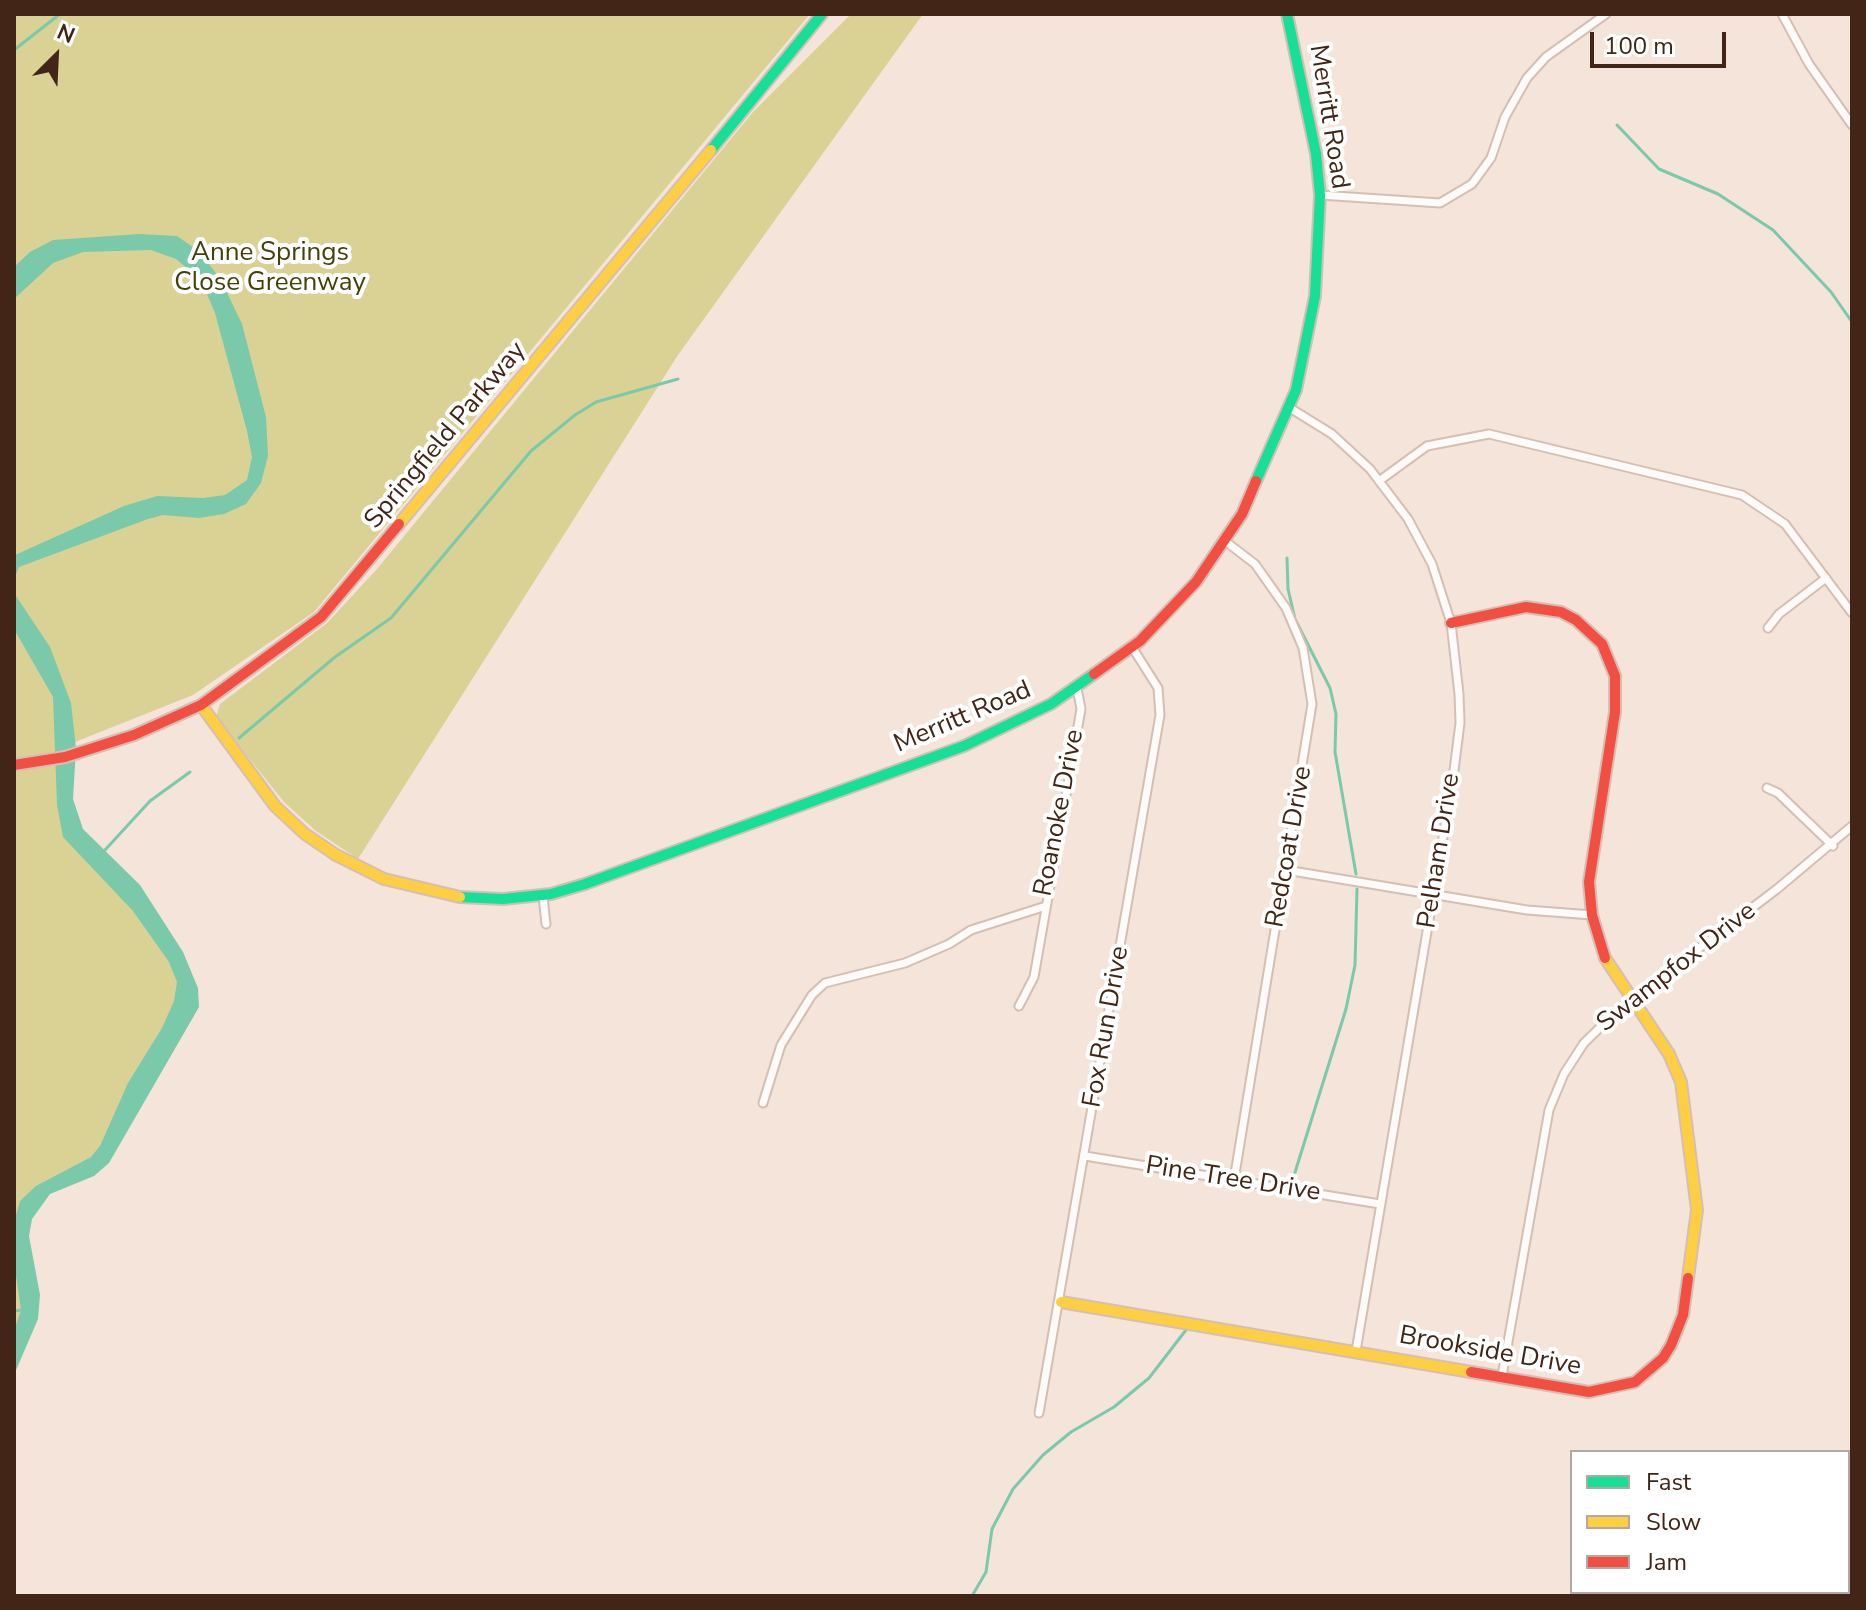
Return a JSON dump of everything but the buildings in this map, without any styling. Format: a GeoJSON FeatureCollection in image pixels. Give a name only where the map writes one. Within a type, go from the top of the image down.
{"type":"FeatureCollection","features":[{"type":"Feature","properties":{"kind":"street","name":"Springfield Parkway"},"geometry":{"type":"LineString","coordinates":[[18,765],[65,757],[100,746],[201,705],[321,617],[362,572],[822,14]]}},
{"type":"Feature","properties":{"kind":"street","name":"Merritt Road"},"geometry":{"type":"LineString","coordinates":[[201,705],[275,806],[305,834],[345,860],[384,879],[448,896],[503,899],[543,896],[585,884],[964,746],[1077,688],[1132,647],[1196,582],[1225,541],[1262,474],[1290,408],[1308,339],[1315,296],[1320,195],[1316,154],[1287,14]]}},
{"type":"Feature","properties":{"kind":"street"},"geometry":{"type":"LineString","coordinates":[[1320,195],[1440,203],[1472,184],[1487,166],[1505,117],[1527,78],[1546,57],[1606,14]]}},
{"type":"Feature","properties":{"kind":"street"},"geometry":{"type":"LineString","coordinates":[[1782,14],[1809,64],[1852,125]]}},
{"type":"Feature","properties":{"kind":"street","name":"Pelham Drive"},"geometry":{"type":"LineString","coordinates":[[1290,408],[1332,434],[1379,481],[1425,549],[1451,623],[1460,723],[1356,1351]]}},
{"type":"Feature","properties":{"kind":"street"},"geometry":{"type":"LineString","coordinates":[[1379,481],[1427,446],[1468,435],[1489,434],[1742,495],[1785,524],[1852,613]]}},
{"type":"Feature","properties":{"kind":"street","name":"Redcoat Drive"},"geometry":{"type":"LineString","coordinates":[[1225,541],[1244,553],[1272,586],[1297,632],[1307,664],[1310,725],[1234,1180]]}},
{"type":"Feature","properties":{"kind":"street"},"geometry":{"type":"LineString","coordinates":[[1768,628],[1779,614],[1826,578]]}},
{"type":"Feature","properties":{"kind":"street","name":"Brookside Drive"},"geometry":{"type":"LineString","coordinates":[[1061,1302],[1589,1392],[1617,1388],[1648,1373],[1663,1358],[1678,1333],[1694,1248],[1697,1210],[1681,1082],[1669,1054],[1603,953],[1592,915],[1591,857],[1616,691],[1610,660],[1590,631],[1561,612],[1526,607],[1451,623]]}},
{"type":"Feature","properties":{"kind":"street","name":"Fox Run Drive"},"geometry":{"type":"LineString","coordinates":[[1039,1413],[1061,1302],[1160,715],[1158,688],[1132,647]]}},
{"type":"Feature","properties":{"kind":"street","name":"Roanoke Drive"},"geometry":{"type":"LineString","coordinates":[[763,1103],[781,1045],[812,995],[825,983],[905,963],[985,924],[1046,906],[1081,709],[1077,688]]}},
{"type":"Feature","properties":{"kind":"street"},"geometry":{"type":"LineString","coordinates":[[1767,788],[1778,793],[1833,846]]}},
{"type":"Feature","properties":{"kind":"street","name":"Swampfox Drive"},"geometry":{"type":"LineString","coordinates":[[1502,1376],[1549,1110],[1564,1074],[1584,1043],[1631,1000],[1833,846],[1852,826]]}},
{"type":"Feature","properties":{"kind":"street"},"geometry":{"type":"LineString","coordinates":[[1286,870],[1527,910],[1592,915]]}},
{"type":"Feature","properties":{"kind":"street"},"geometry":{"type":"LineString","coordinates":[[543,896],[546,924]]}},
{"type":"Feature","properties":{"kind":"street"},"geometry":{"type":"LineString","coordinates":[[1019,1006],[1034,977],[1046,906]]}},
{"type":"Feature","properties":{"kind":"street","name":"Pine Tree Drive"},"geometry":{"type":"LineString","coordinates":[[1085,1156],[1380,1204]]}},
{"type":"Feature","properties":{"kind":"green space","name":"Anne Springs Close Greenway"},"geometry":{"type":"Polygon","coordinates":[[[14,14],[810,14],[314,612],[193,695],[65,746],[64,793],[94,853],[187,983],[114,1140],[60,1181],[26,1213],[28,1291],[14,1353],[14,14]]]}},
{"type":"Feature","properties":{"kind":"green space"},"geometry":{"type":"Polygon","coordinates":[[[851,14],[923,14],[678,355],[358,859],[316,831],[284,802],[216,717],[220,704],[327,623],[377,569],[753,112],[851,14]]]}},
{"type":"Feature","properties":{"kind":"shaded area"},"geometry":{"type":"Polygon","coordinates":[[[139,234],[177,236],[200,252],[221,280],[242,324],[266,417],[268,456],[261,483],[246,504],[224,514],[199,518],[163,515],[148,519],[19,567],[14,579],[15,555],[124,506],[157,496],[203,498],[225,495],[247,480],[252,457],[215,313],[201,280],[176,259],[151,250],[83,252],[53,263],[14,299],[14,267],[30,252],[53,240],[139,234]]]}},
{"type":"Feature","properties":{"kind":"shaded area"},"geometry":{"type":"Polygon","coordinates":[[[14,593],[50,647],[71,703],[76,748],[73,799],[83,829],[140,885],[183,952],[198,988],[199,1007],[109,1163],[94,1176],[50,1194],[32,1219],[29,1236],[40,1295],[38,1319],[14,1375],[14,1331],[21,1310],[14,1262],[14,1222],[20,1201],[36,1186],[91,1157],[100,1146],[128,1083],[162,1028],[174,1001],[177,982],[169,962],[133,911],[63,837],[57,805],[53,697],[14,629],[14,593]]]}},
{"type":"Feature","properties":{"kind":"waterway"},"geometry":{"type":"LineString","coordinates":[[14,50],[60,14]]}},
{"type":"Feature","properties":{"kind":"waterway"},"geometry":{"type":"LineString","coordinates":[[1617,125],[1659,169],[1718,194],[1773,230],[1831,292],[1852,322]]}},
{"type":"Feature","properties":{"kind":"waterway"},"geometry":{"type":"LineString","coordinates":[[239,738],[335,657],[391,618],[531,451],[575,415],[596,402],[678,379]]}},
{"type":"Feature","properties":{"kind":"waterway"},"geometry":{"type":"LineString","coordinates":[[1287,558],[1288,589],[1295,619],[1330,688],[1336,714],[1335,752],[1356,874]]}},
{"type":"Feature","properties":{"kind":"waterway"},"geometry":{"type":"LineString","coordinates":[[105,850],[150,801],[190,772]]}},
{"type":"Feature","properties":{"kind":"waterway"},"geometry":{"type":"LineString","coordinates":[[1292,1182],[1346,1009],[1355,965],[1357,889]]}},
{"type":"Feature","properties":{"kind":"waterway"},"geometry":{"type":"LineString","coordinates":[[14,1311],[21,1310]]}},
{"type":"Feature","properties":{"kind":"waterway"},"geometry":{"type":"LineString","coordinates":[[972,1596],[986,1572],[992,1529],[1013,1489],[1043,1455],[1071,1432],[1114,1407],[1149,1378],[1186,1330]]}},
{"type":"Feature","properties":{"kind":"traffic: fast"},"geometry":{"type":"LineString","coordinates":[[711,150],[822,14]]}},
{"type":"Feature","properties":{"kind":"traffic: fast"},"geometry":{"type":"LineString","coordinates":[[1256,481],[1296,390],[1315,296],[1320,195],[1316,154],[1287,14]]}},
{"type":"Feature","properties":{"kind":"traffic: fast"},"geometry":{"type":"LineString","coordinates":[[460,897],[503,899],[551,894],[585,884],[964,746],[1051,704],[1094,674]]}},
{"type":"Feature","properties":{"kind":"traffic: slow"},"geometry":{"type":"LineString","coordinates":[[399,524],[711,150]]}},
{"type":"Feature","properties":{"kind":"traffic: slow"},"geometry":{"type":"LineString","coordinates":[[201,705],[275,806],[305,834],[336,855],[384,879],[460,897]]}},
{"type":"Feature","properties":{"kind":"traffic: slow"},"geometry":{"type":"LineString","coordinates":[[1605,958],[1669,1054],[1681,1082],[1697,1210],[1688,1278]]}},
{"type":"Feature","properties":{"kind":"traffic: slow"},"geometry":{"type":"LineString","coordinates":[[1061,1302],[1471,1372]]}},
{"type":"Feature","properties":{"kind":"traffic: jam"},"geometry":{"type":"LineString","coordinates":[[1094,674],[1140,641],[1196,582],[1242,514],[1256,481]]}},
{"type":"Feature","properties":{"kind":"traffic: jam"},"geometry":{"type":"LineString","coordinates":[[14,765],[65,757],[134,735],[201,705],[321,617],[399,524]]}},
{"type":"Feature","properties":{"kind":"traffic: jam"},"geometry":{"type":"LineString","coordinates":[[1451,623],[1526,607],[1561,612],[1576,620],[1602,644],[1615,676],[1615,712],[1589,882],[1592,915],[1605,958]]}},
{"type":"Feature","properties":{"kind":"traffic: jam"},"geometry":{"type":"LineString","coordinates":[[1471,1372],[1589,1392],[1635,1382],[1663,1358],[1671,1345],[1683,1315],[1688,1278]]}}]}
